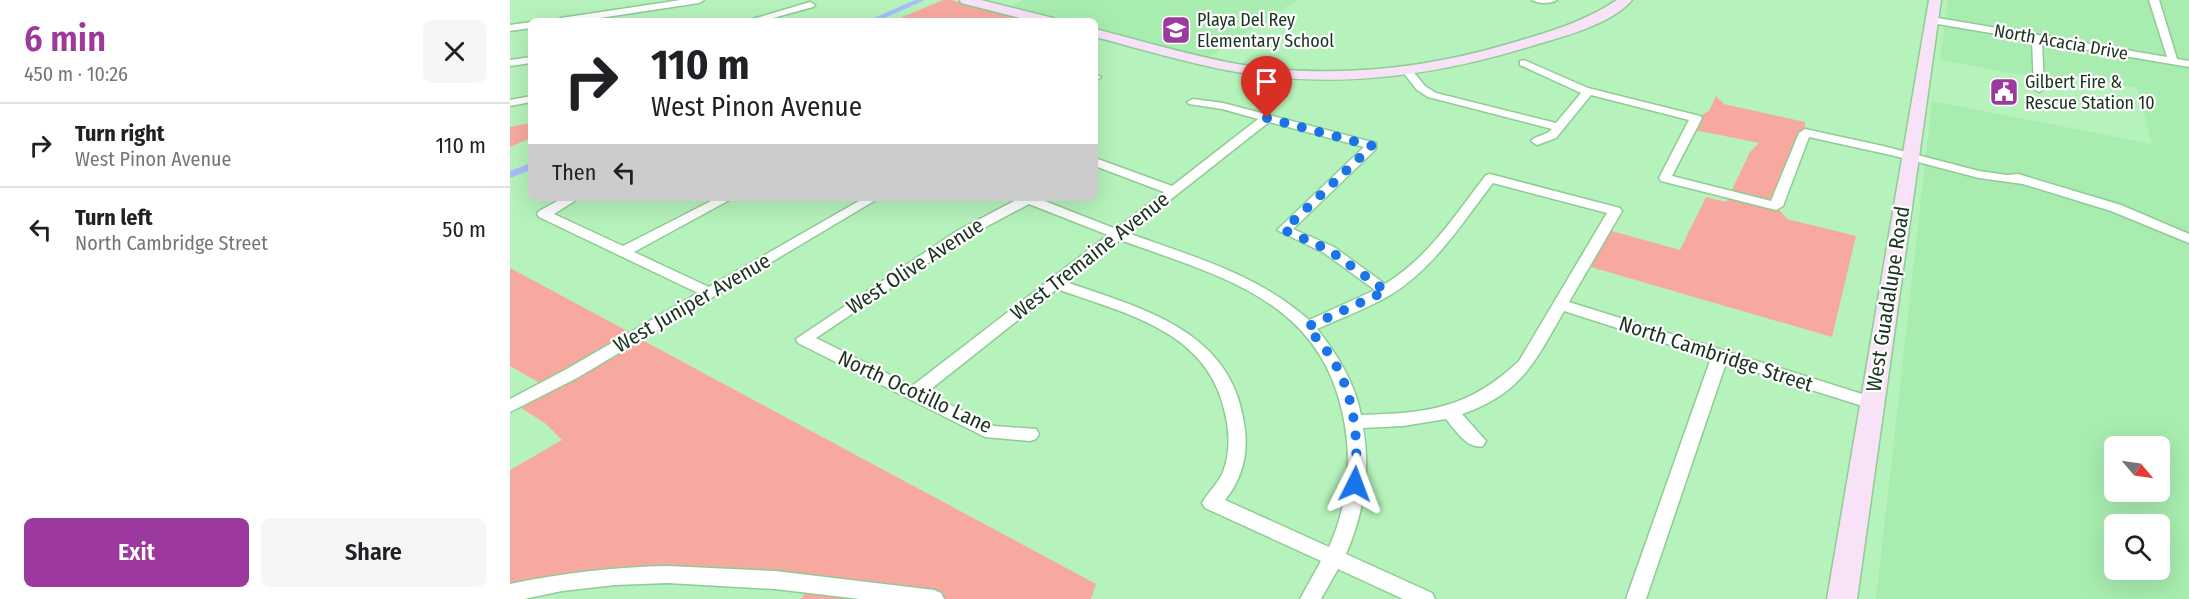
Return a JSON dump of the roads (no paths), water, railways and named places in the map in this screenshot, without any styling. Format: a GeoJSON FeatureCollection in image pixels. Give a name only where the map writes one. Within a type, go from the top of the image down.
{"type":"FeatureCollection","features":[{"type":"Feature","properties":{"kind":"main road"},"geometry":{"type":"LineString","coordinates":[[966,0],[1036,18]]}},
{"type":"Feature","properties":{"kind":"main road"},"geometry":{"type":"LineString","coordinates":[[1098,34],[1219,64],[1255,70],[1315,75],[1363,75],[1462,62],[1550,36],[1596,18],[1626,0]]}},
{"type":"Feature","properties":{"kind":"main road","name":"West Guadalupe Road"},"geometry":{"type":"LineString","coordinates":[[1842,599],[1934,10]]}},
{"type":"Feature","properties":{"kind":"street"},"geometry":{"type":"LineString","coordinates":[[581,18],[699,0]]}},
{"type":"Feature","properties":{"kind":"street"},"geometry":{"type":"LineString","coordinates":[[762,18],[810,5],[791,0]]}},
{"type":"Feature","properties":{"kind":"street"},"geometry":{"type":"LineString","coordinates":[[1537,0],[1552,0]]}},
{"type":"Feature","properties":{"kind":"street"},"geometry":{"type":"LineString","coordinates":[[2154,0],[2173,62]]}},
{"type":"Feature","properties":{"kind":"street","name":"North Acacia Drive"},"geometry":{"type":"LineString","coordinates":[[1934,10],[2037,38],[2189,64]]}},
{"type":"Feature","properties":{"kind":"street"},"geometry":{"type":"LineString","coordinates":[[510,28],[528,25]]}},
{"type":"Feature","properties":{"kind":"street"},"geometry":{"type":"LineString","coordinates":[[2037,38],[2039,89]]}},
{"type":"Feature","properties":{"kind":"street"},"geometry":{"type":"LineString","coordinates":[[510,63],[528,60]]}},
{"type":"Feature","properties":{"kind":"street"},"geometry":{"type":"LineString","coordinates":[[1524,63],[1588,91],[1696,118],[1665,178],[1776,206],[1805,133],[1912,156],[1941,166],[2004,180],[2022,180],[2116,208],[2189,239]]}},
{"type":"Feature","properties":{"kind":"street"},"geometry":{"type":"LineString","coordinates":[[1407,71],[1421,88],[1432,95],[1559,127]]}},
{"type":"Feature","properties":{"kind":"street"},"geometry":{"type":"LineString","coordinates":[[1537,141],[1552,136],[1588,91]]}},
{"type":"Feature","properties":{"kind":"street"},"geometry":{"type":"LineString","coordinates":[[510,103],[528,100]]}},
{"type":"Feature","properties":{"kind":"street"},"geometry":{"type":"LineString","coordinates":[[1193,102],[1223,106],[1372,146],[1284,230],[1329,250],[1386,291]]}},
{"type":"Feature","properties":{"kind":"street","name":"West Tremaine Avenue"},"geometry":{"type":"LineString","coordinates":[[913,394],[1267,118]]}},
{"type":"Feature","properties":{"kind":"street"},"geometry":{"type":"LineString","coordinates":[[1098,163],[1173,191]]}},
{"type":"Feature","properties":{"kind":"street"},"geometry":{"type":"LineString","coordinates":[[1307,327],[1386,291],[1412,273],[1430,255],[1490,178],[1615,211],[1525,365],[1508,384],[1485,400],[1450,413],[1399,420],[1355,422]]}},
{"type":"Feature","properties":{"kind":"street"},"geometry":{"type":"LineString","coordinates":[[568,201],[544,214],[710,293]]}},
{"type":"Feature","properties":{"kind":"street"},"geometry":{"type":"LineString","coordinates":[[623,252],[721,201]]}},
{"type":"Feature","properties":{"kind":"street","name":"West Juniper Avenue"},"geometry":{"type":"LineString","coordinates":[[510,406],[562,379],[868,201]]}},
{"type":"Feature","properties":{"kind":"street","name":"West Olive Avenue"},"geometry":{"type":"LineString","coordinates":[[804,339],[962,234],[1024,201]]}},
{"type":"Feature","properties":{"kind":"street"},"geometry":{"type":"LineString","coordinates":[[1033,201],[1117,235],[1223,272],[1256,287],[1307,327],[1331,356],[1346,386],[1355,422],[1357,462],[1353,506],[1335,557],[1310,599]]}},
{"type":"Feature","properties":{"kind":"street"},"geometry":{"type":"LineString","coordinates":[[1055,283],[1161,323],[1187,339],[1213,364],[1227,387],[1236,421],[1236,452],[1229,480],[1212,503],[1425,599]]}},
{"type":"Feature","properties":{"kind":"street","name":"North Cambridge Street"},"geometry":{"type":"LineString","coordinates":[[1561,305],[1872,403]]}},
{"type":"Feature","properties":{"kind":"street","name":"North Ocotillo Lane"},"geometry":{"type":"LineString","coordinates":[[804,339],[991,432],[1030,434]]}},
{"type":"Feature","properties":{"kind":"street"},"geometry":{"type":"LineString","coordinates":[[1636,599],[1720,356]]}},
{"type":"Feature","properties":{"kind":"street"},"geometry":{"type":"LineString","coordinates":[[1450,413],[1477,441]]}},
{"type":"Feature","properties":{"kind":"street"},"geometry":{"type":"LineString","coordinates":[[510,593],[595,576],[668,573],[934,599]]}},
{"type":"Feature","properties":{"kind":"waterway"},"geometry":{"type":"LineString","coordinates":[[878,18],[921,0]]}},
{"type":"Feature","properties":{"kind":"waterway"},"geometry":{"type":"LineString","coordinates":[[510,175],[528,167]]}},
{"type":"Feature","properties":{"kind":"place","name":"Playa Del Rey Elementary School"},"geometry":{"type":"Point","coordinates":[1176,30]}},
{"type":"Feature","properties":{"kind":"place","name":"Gilbert Fire & Rescue Station 10"},"geometry":{"type":"Point","coordinates":[2004,92]}}]}
